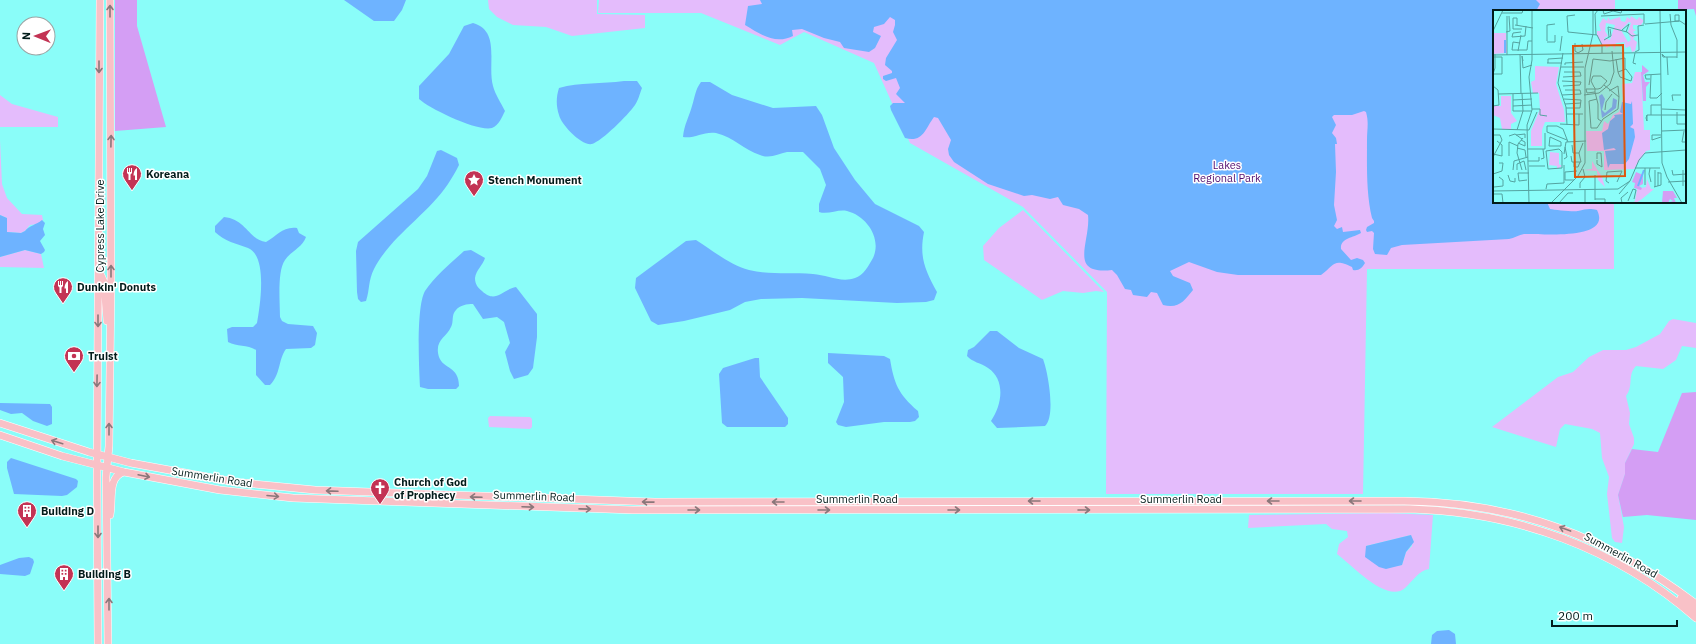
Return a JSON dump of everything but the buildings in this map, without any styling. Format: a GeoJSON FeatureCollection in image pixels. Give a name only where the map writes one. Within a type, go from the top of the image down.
{"type":"FeatureCollection","features":[{"type":"Feature","properties":{"kind":"main road","name":"Cypress Lake Drive"},"geometry":{"type":"LineString","coordinates":[[98,644],[97,454],[100,0]]}},
{"type":"Feature","properties":{"kind":"main road","name":"Cypress Lake Drive"},"geometry":{"type":"LineString","coordinates":[[108,644],[106,468],[108,457],[111,274],[110,0]]}},
{"type":"Feature","properties":{"kind":"main road"},"geometry":{"type":"LineString","coordinates":[[98,269],[104,282],[105,312],[110,326]]}},
{"type":"Feature","properties":{"kind":"main road","name":"Summerlin Road"},"geometry":{"type":"LineString","coordinates":[[0,423],[97,454],[155,468],[276,487],[315,490],[497,498],[647,502],[1404,501],[1458,503],[1502,510],[1562,527],[1590,539],[1639,565],[1696,604]]}},
{"type":"Feature","properties":{"kind":"main road","name":"Summerlin Road"},"geometry":{"type":"LineString","coordinates":[[0,435],[106,468],[124,472],[213,489],[293,498],[571,509],[1425,510],[1456,512],[1486,516],[1531,527],[1589,548],[1629,569],[1664,592],[1696,618]]}},
{"type":"Feature","properties":{"kind":"main road"},"geometry":{"type":"LineString","coordinates":[[107,527],[112,505],[113,480],[117,475],[124,472]]}},
{"type":"Feature","properties":{"kind":"main road"},"geometry":{"type":"LineString","coordinates":[[1350,510],[1376,506],[1446,508],[1458,503]]}},
{"type":"Feature","properties":{"kind":"main road"},"geometry":{"type":"LineString","coordinates":[[1639,565],[1650,576],[1696,610]]}},
{"type":"Feature","properties":{"kind":"green space"},"geometry":{"type":"Polygon","coordinates":[[[488,0],[597,0],[597,14],[645,15],[645,28],[572,36],[546,27],[513,25],[497,17],[489,9],[488,0]]]}},
{"type":"Feature","properties":{"kind":"green space","name":"Lakes Regional Park"},"geometry":{"type":"Polygon","coordinates":[[[599,0],[1615,0],[1615,10],[1493,10],[1493,203],[1614,203],[1614,269],[1367,269],[1363,494],[1106,494],[1107,292],[1023,207],[910,143],[874,63],[804,32],[780,45],[701,13],[598,13],[599,0]]]}},
{"type":"Feature","properties":{"kind":"green space"},"geometry":{"type":"Polygon","coordinates":[[[0,95],[12,104],[58,117],[58,127],[0,127],[0,95]]]}},
{"type":"Feature","properties":{"kind":"green space"},"geometry":{"type":"Polygon","coordinates":[[[0,140],[2,184],[7,198],[22,214],[42,215],[43,220],[37,224],[30,225],[21,233],[7,232],[7,218],[0,215],[0,140]]]}},
{"type":"Feature","properties":{"kind":"green space"},"geometry":{"type":"Polygon","coordinates":[[[1023,210],[1104,292],[1096,291],[1083,293],[1063,291],[1042,300],[984,260],[983,246],[999,228],[1023,210]]]}},
{"type":"Feature","properties":{"kind":"green space"},"geometry":{"type":"Polygon","coordinates":[[[25,250],[41,254],[44,268],[0,267],[0,257],[25,250]]]}},
{"type":"Feature","properties":{"kind":"green space"},"geometry":{"type":"Polygon","coordinates":[[[1673,319],[1696,323],[1696,348],[1682,346],[1676,360],[1663,369],[1636,366],[1633,369],[1630,388],[1626,396],[1630,413],[1629,424],[1634,438],[1634,444],[1625,463],[1625,474],[1618,495],[1624,527],[1622,543],[1615,542],[1612,538],[1607,494],[1609,477],[1602,458],[1600,433],[1592,429],[1565,424],[1560,429],[1556,447],[1492,427],[1558,377],[1573,372],[1589,357],[1603,350],[1626,350],[1636,347],[1660,334],[1669,321],[1673,319]]]}},
{"type":"Feature","properties":{"kind":"green space"},"geometry":{"type":"Polygon","coordinates":[[[490,416],[530,417],[532,419],[532,427],[530,429],[489,427],[488,418],[490,416]]]}},
{"type":"Feature","properties":{"kind":"green space"},"geometry":{"type":"Polygon","coordinates":[[[1388,513],[1433,515],[1429,569],[1419,574],[1405,588],[1398,592],[1389,591],[1360,574],[1337,554],[1339,544],[1348,537],[1347,531],[1332,529],[1326,524],[1248,528],[1249,515],[1388,513]],[[1411,535],[1366,546],[1390,567],[1402,565],[1406,552],[1412,546],[1411,535]]]}},
{"type":"Feature","properties":{"kind":"shaded area"},"geometry":{"type":"Polygon","coordinates":[[[115,0],[137,0],[137,26],[166,127],[115,131],[115,0]]]}},
{"type":"Feature","properties":{"kind":"shaded area"},"geometry":{"type":"Polygon","coordinates":[[[1678,0],[1696,0],[1696,16],[1694,9],[1678,10],[1678,0]]]}},
{"type":"Feature","properties":{"kind":"shaded area"},"geometry":{"type":"Polygon","coordinates":[[[1696,392],[1696,520],[1647,515],[1623,517],[1618,495],[1625,474],[1625,463],[1632,449],[1658,452],[1682,393],[1696,392]]]}},
{"type":"Feature","properties":{"kind":"water"},"geometry":{"type":"Polygon","coordinates":[[[344,0],[406,0],[402,10],[394,21],[374,21],[344,0]]]}},
{"type":"Feature","properties":{"kind":"water","name":"Lakes Regional Park"},"geometry":{"type":"Polygon","coordinates":[[[760,0],[1536,0],[1540,4],[1537,10],[1493,10],[1493,203],[1547,203],[1550,209],[1573,211],[1594,209],[1597,210],[1599,220],[1594,227],[1571,234],[1524,234],[1509,239],[1402,245],[1391,248],[1387,255],[1375,254],[1373,249],[1374,233],[1372,231],[1367,232],[1366,230],[1367,227],[1374,223],[1374,221],[1370,209],[1368,189],[1368,123],[1366,112],[1364,111],[1352,115],[1334,115],[1332,117],[1336,125],[1332,133],[1336,138],[1337,144],[1335,144],[1336,172],[1334,205],[1337,220],[1334,226],[1337,229],[1342,227],[1343,232],[1360,230],[1361,233],[1345,240],[1341,245],[1341,249],[1351,260],[1357,258],[1363,260],[1365,263],[1363,266],[1359,270],[1353,270],[1352,267],[1346,264],[1338,263],[1321,275],[1238,275],[1217,272],[1189,262],[1170,271],[1173,276],[1190,283],[1193,290],[1184,301],[1177,305],[1163,305],[1157,293],[1151,292],[1147,297],[1133,295],[1131,290],[1125,289],[1117,275],[1112,270],[1098,270],[1090,267],[1085,262],[1084,254],[1088,215],[1079,209],[1063,205],[1058,197],[1050,199],[1032,195],[1024,196],[988,184],[954,162],[949,155],[948,149],[951,140],[938,118],[934,117],[920,137],[916,139],[905,138],[890,106],[893,103],[905,103],[896,94],[900,88],[896,78],[886,81],[883,79],[883,76],[892,73],[892,71],[885,65],[886,58],[897,40],[893,32],[895,20],[890,17],[884,24],[874,27],[873,32],[881,36],[875,48],[869,52],[844,48],[840,42],[824,38],[802,29],[792,30],[793,36],[780,39],[774,39],[762,35],[745,25],[748,6],[762,4],[760,0]]]}},
{"type":"Feature","properties":{"kind":"water"},"geometry":{"type":"Polygon","coordinates":[[[473,23],[482,27],[487,33],[490,41],[493,86],[505,111],[498,123],[492,128],[476,127],[454,119],[419,99],[419,86],[449,54],[464,26],[473,23]]]}},
{"type":"Feature","properties":{"kind":"water"},"geometry":{"type":"Polygon","coordinates":[[[637,81],[642,88],[638,99],[627,115],[602,138],[592,144],[582,142],[563,124],[557,108],[559,88],[575,85],[637,81]]]}},
{"type":"Feature","properties":{"kind":"water"},"geometry":{"type":"Polygon","coordinates":[[[701,82],[710,82],[732,95],[773,108],[816,106],[822,115],[834,148],[855,180],[875,204],[919,226],[924,232],[922,249],[924,263],[937,292],[934,300],[926,302],[897,303],[802,298],[761,299],[745,302],[730,310],[684,321],[658,325],[651,321],[635,288],[636,278],[686,241],[696,240],[728,261],[749,270],[813,274],[844,280],[861,275],[870,264],[875,251],[876,243],[874,236],[871,229],[861,218],[847,211],[826,213],[819,212],[819,204],[826,185],[820,169],[803,152],[787,152],[764,156],[754,153],[728,137],[716,133],[683,137],[685,125],[696,91],[701,82]]]}},
{"type":"Feature","properties":{"kind":"water"},"geometry":{"type":"Polygon","coordinates":[[[441,150],[457,158],[459,165],[458,167],[440,195],[381,257],[372,273],[366,301],[361,302],[358,299],[357,292],[356,251],[358,242],[418,189],[427,176],[437,151],[441,150]]]}},
{"type":"Feature","properties":{"kind":"water"},"geometry":{"type":"Polygon","coordinates":[[[0,215],[7,218],[7,232],[21,233],[42,220],[45,223],[43,229],[45,235],[40,241],[45,250],[44,252],[41,254],[25,250],[0,257],[0,215]]]}},
{"type":"Feature","properties":{"kind":"water"},"geometry":{"type":"Polygon","coordinates":[[[224,217],[237,221],[255,238],[266,242],[288,228],[297,228],[299,233],[306,237],[302,244],[287,257],[282,265],[280,317],[282,321],[288,324],[313,326],[317,333],[315,345],[311,348],[286,349],[283,353],[274,381],[270,385],[265,385],[256,375],[256,350],[228,342],[227,329],[232,327],[253,327],[257,323],[260,305],[261,282],[258,261],[254,253],[248,248],[226,240],[215,232],[215,226],[224,217]]]}},
{"type":"Feature","properties":{"kind":"water"},"geometry":{"type":"Polygon","coordinates":[[[471,250],[485,258],[475,278],[479,289],[487,295],[495,296],[516,287],[537,314],[537,337],[533,368],[528,375],[514,379],[510,371],[505,352],[510,343],[504,322],[497,317],[483,319],[473,304],[466,305],[458,308],[454,312],[451,327],[439,343],[438,347],[441,361],[454,371],[459,386],[456,389],[428,389],[420,387],[419,323],[422,299],[429,285],[438,275],[464,251],[471,250]]]}},
{"type":"Feature","properties":{"kind":"water"},"geometry":{"type":"Polygon","coordinates":[[[990,331],[997,331],[1019,348],[1043,359],[1049,383],[1051,404],[1048,421],[1045,426],[997,428],[991,421],[998,408],[1000,400],[1000,386],[998,379],[988,368],[971,360],[967,356],[968,350],[974,347],[990,331]]]}},
{"type":"Feature","properties":{"kind":"water"},"geometry":{"type":"Polygon","coordinates":[[[828,353],[884,356],[890,359],[893,375],[898,388],[911,405],[918,411],[919,417],[915,421],[910,422],[884,422],[846,427],[838,425],[836,422],[844,402],[843,377],[828,363],[828,353]]]}},
{"type":"Feature","properties":{"kind":"water"},"geometry":{"type":"Polygon","coordinates":[[[759,358],[760,377],[788,418],[788,424],[785,427],[727,427],[722,423],[719,374],[723,368],[759,358]]]}},
{"type":"Feature","properties":{"kind":"water"},"geometry":{"type":"Polygon","coordinates":[[[0,403],[50,404],[52,407],[52,424],[47,426],[33,421],[22,413],[11,414],[0,410],[0,403]]]}},
{"type":"Feature","properties":{"kind":"water"},"geometry":{"type":"Polygon","coordinates":[[[11,458],[76,479],[78,481],[77,487],[67,495],[62,496],[14,494],[7,468],[7,462],[11,458]]]}},
{"type":"Feature","properties":{"kind":"water"},"geometry":{"type":"Polygon","coordinates":[[[1411,535],[1414,542],[1406,552],[1402,565],[1386,569],[1379,567],[1365,557],[1366,546],[1411,535]]]}},
{"type":"Feature","properties":{"kind":"water"},"geometry":{"type":"Polygon","coordinates":[[[29,557],[33,559],[34,562],[30,574],[25,576],[0,574],[0,565],[19,558],[29,557]]]}},
{"type":"Feature","properties":{"kind":"water"},"geometry":{"type":"Polygon","coordinates":[[[1449,630],[1455,634],[1456,644],[1431,644],[1432,635],[1437,631],[1449,630]]]}},
{"type":"Feature","properties":{"kind":"place","name":"Koreana"},"geometry":{"type":"Point","coordinates":[132,191]}},
{"type":"Feature","properties":{"kind":"place","name":"Stench Monument"},"geometry":{"type":"Point","coordinates":[474,197]}},
{"type":"Feature","properties":{"kind":"place","name":"Dunkin' Donuts"},"geometry":{"type":"Point","coordinates":[63,304]}},
{"type":"Feature","properties":{"kind":"place","name":"Truist"},"geometry":{"type":"Point","coordinates":[74,373]}},
{"type":"Feature","properties":{"kind":"place","name":"Church of God of Prophecy"},"geometry":{"type":"Point","coordinates":[380,505]}},
{"type":"Feature","properties":{"kind":"place","name":"Building D"},"geometry":{"type":"Point","coordinates":[27,528]}},
{"type":"Feature","properties":{"kind":"place","name":"Building B"},"geometry":{"type":"Point","coordinates":[64,591]}}]}
